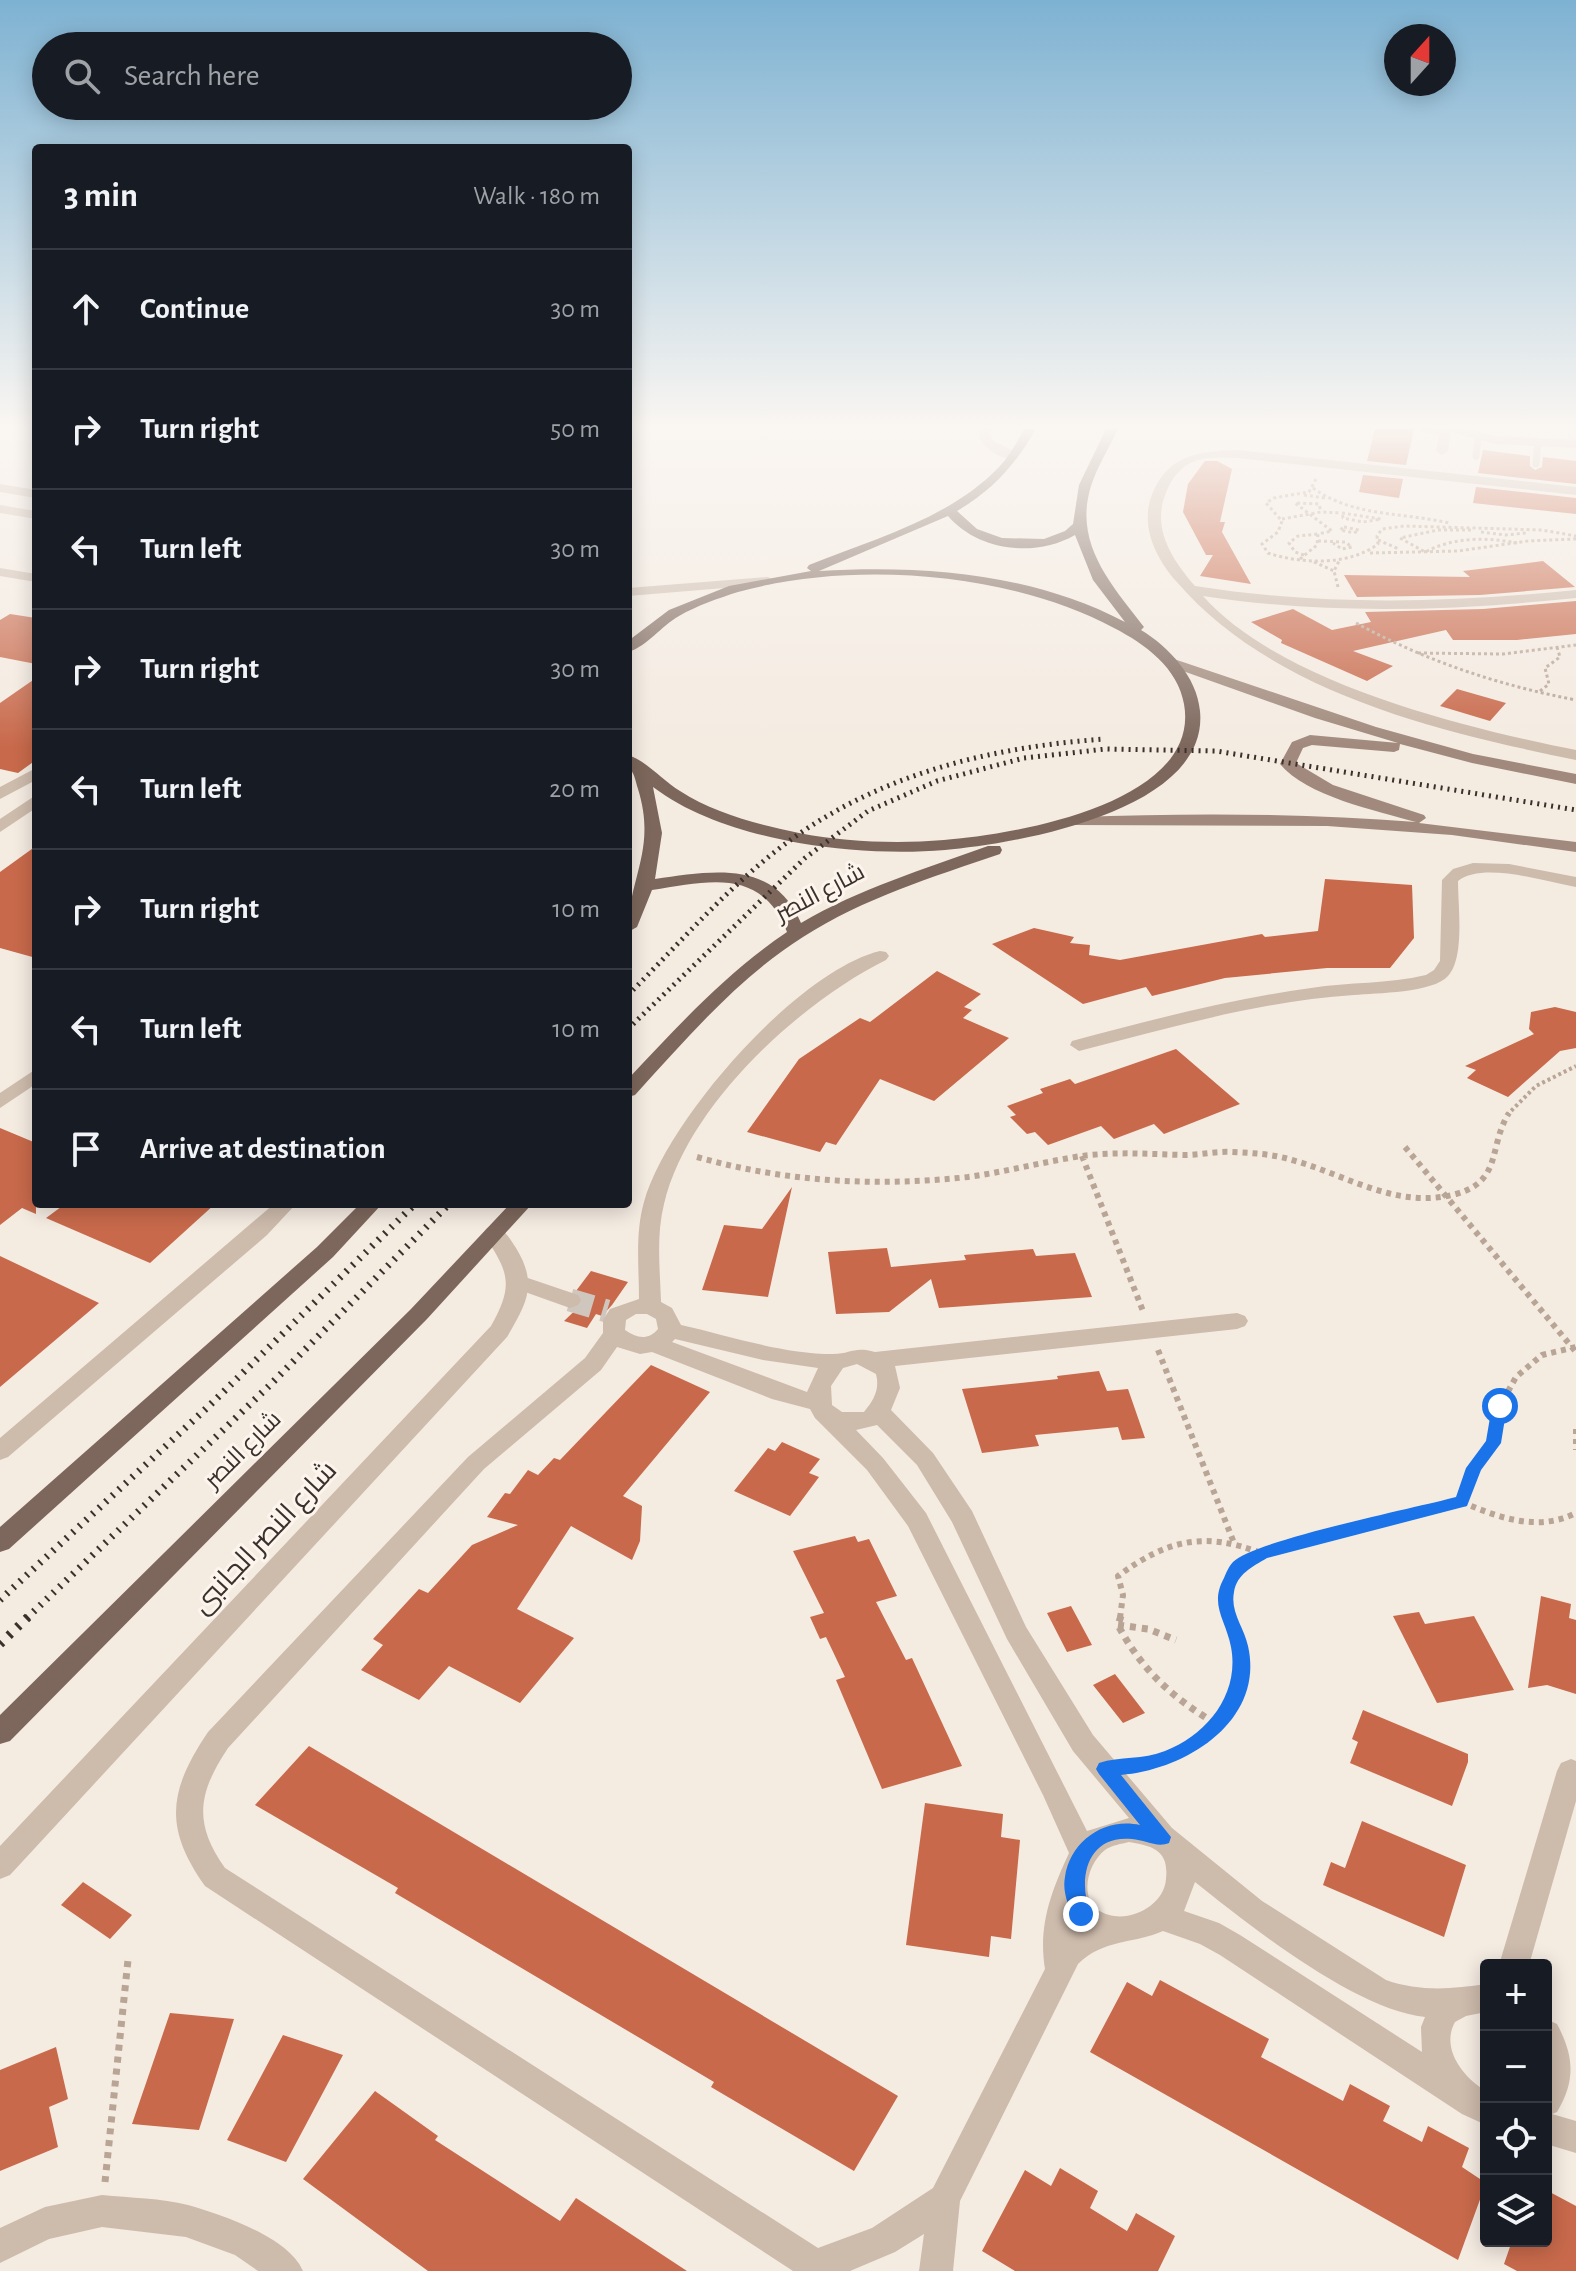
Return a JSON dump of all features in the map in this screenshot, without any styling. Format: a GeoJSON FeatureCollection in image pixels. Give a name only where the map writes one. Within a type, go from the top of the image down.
{"type":"FeatureCollection","features":[{"type":"Feature","properties":{"kind":"main road"},"geometry":{"type":"LineString","coordinates":[[783,579],[887,535]]}},
{"type":"Feature","properties":{"kind":"main road"},"geometry":{"type":"LineString","coordinates":[[981,535],[1007,542],[1046,542],[1066,535]]}},
{"type":"Feature","properties":{"kind":"main road"},"geometry":{"type":"LineString","coordinates":[[632,764],[679,798],[727,819],[784,834],[847,844],[913,847],[978,843],[1039,833],[1077,822],[1139,793],[1178,758],[1189,738],[1193,719],[1191,699],[1184,680],[1171,662],[1153,645],[1099,579],[1085,551],[1081,535]]}},
{"type":"Feature","properties":{"kind":"main road"},"geometry":{"type":"LineString","coordinates":[[632,644],[676,613],[722,594],[783,579],[895,571],[971,577],[1014,585],[1093,610],[1126,626],[1153,645]]}},
{"type":"Feature","properties":{"kind":"main road"},"geometry":{"type":"LineString","coordinates":[[1171,662],[1302,710],[1434,750],[1576,779]]}},
{"type":"Feature","properties":{"kind":"main road"},"geometry":{"type":"LineString","coordinates":[[1434,750],[1310,740],[1297,745],[1288,764],[1294,773],[1314,782],[1447,828]]}},
{"type":"Feature","properties":{"kind":"main road"},"geometry":{"type":"LineString","coordinates":[[632,919],[648,885],[654,843],[652,802],[641,773]]}},
{"type":"Feature","properties":{"kind":"main road"},"geometry":{"type":"LineString","coordinates":[[1077,822],[1283,818],[1447,828],[1576,847]]}},
{"type":"Feature","properties":{"kind":"main road","name":"شارع النصر"},"geometry":{"type":"LineString","coordinates":[[632,1087],[726,990],[796,933],[925,873],[1039,833]]}},
{"type":"Feature","properties":{"kind":"main road"},"geometry":{"type":"LineString","coordinates":[[648,885],[705,878],[748,881],[772,889],[791,912],[796,933]]}},
{"type":"Feature","properties":{"kind":"main road"},"geometry":{"type":"LineString","coordinates":[[0,1542],[325,1252],[368,1208]]}},
{"type":"Feature","properties":{"kind":"main road","name":"شارع النصر"},"geometry":{"type":"LineString","coordinates":[[0,1733],[419,1314],[518,1208]]}},
{"type":"Feature","properties":{"kind":"street"},"geometry":{"type":"LineString","coordinates":[[1157,535],[1163,555],[1187,589],[1222,621],[1296,667],[1348,691],[1472,732],[1576,755]]}},
{"type":"Feature","properties":{"kind":"street"},"geometry":{"type":"LineString","coordinates":[[0,572],[32,577]]}},
{"type":"Feature","properties":{"kind":"street"},"geometry":{"type":"LineString","coordinates":[[632,592],[783,579]]}},
{"type":"Feature","properties":{"kind":"street"},"geometry":{"type":"LineString","coordinates":[[1187,589],[1268,601],[1341,604],[1491,604],[1576,594]]}},
{"type":"Feature","properties":{"kind":"street"},"geometry":{"type":"LineString","coordinates":[[1222,621],[1232,612],[1248,605],[1268,601]]}},
{"type":"Feature","properties":{"kind":"street"},"geometry":{"type":"LineString","coordinates":[[0,794],[32,775]]}},
{"type":"Feature","properties":{"kind":"street"},"geometry":{"type":"LineString","coordinates":[[0,827],[32,803]]}},
{"type":"Feature","properties":{"kind":"street"},"geometry":{"type":"LineString","coordinates":[[1079,1045],[1191,1015],[1246,1004],[1313,992],[1432,979],[1441,974],[1449,961],[1450,880],[1465,868],[1497,868],[1576,882]]}},
{"type":"Feature","properties":{"kind":"street"},"geometry":{"type":"LineString","coordinates":[[650,1306],[653,1203],[659,1183],[677,1150],[709,1101],[747,1056],[834,980],[880,956]]}},
{"type":"Feature","properties":{"kind":"street"},"geometry":{"type":"LineString","coordinates":[[0,1102],[32,1078]]}},
{"type":"Feature","properties":{"kind":"street"},"geometry":{"type":"LineString","coordinates":[[0,1451],[282,1208]]}},
{"type":"Feature","properties":{"kind":"street"},"geometry":{"type":"LineString","coordinates":[[494,1233],[515,1260],[519,1282],[570,1300]]}},
{"type":"Feature","properties":{"kind":"street","name":"شارع النصر الجانبى"},"geometry":{"type":"LineString","coordinates":[[0,1866],[499,1331],[514,1306],[519,1282]]}},
{"type":"Feature","properties":{"kind":"street"},"geometry":{"type":"LineString","coordinates":[[593,1364],[613,1320],[633,1307],[650,1306],[664,1312],[656,1340]]}},
{"type":"Feature","properties":{"kind":"street"},"geometry":{"type":"LineString","coordinates":[[613,1320],[630,1345],[656,1340],[704,1350],[835,1362],[857,1356],[876,1360],[1237,1321]]}},
{"type":"Feature","properties":{"kind":"street"},"geometry":{"type":"LineString","coordinates":[[656,1340],[593,1364],[476,1463],[218,1740],[202,1762],[191,1786],[187,1811],[189,1836],[199,1858],[215,1877],[819,2268],[863,2252],[906,2229],[944,2199]]}},
{"type":"Feature","properties":{"kind":"street"},"geometry":{"type":"LineString","coordinates":[[704,1350],[780,1393],[824,1410],[840,1421],[862,1421],[878,1411],[885,1401],[890,1382],[888,1373],[876,1360]]}},
{"type":"Feature","properties":{"kind":"street"},"geometry":{"type":"LineString","coordinates":[[835,1362],[821,1379],[816,1395],[824,1410],[875,1464],[917,1520],[1055,1791],[1078,1867],[1075,1900],[1081,1914],[1096,1924],[1116,1928]]}},
{"type":"Feature","properties":{"kind":"street"},"geometry":{"type":"LineString","coordinates":[[878,1411],[925,1459],[963,1518],[1016,1632],[1083,1743],[1169,1844],[1252,1910],[1376,1990],[1402,2000],[1453,2005]]}},
{"type":"Feature","properties":{"kind":"street"},"geometry":{"type":"LineString","coordinates":[[1516,1959],[1571,1771]]}},
{"type":"Feature","properties":{"kind":"street"},"geometry":{"type":"LineString","coordinates":[[1060,1970],[1055,1945],[1056,1921],[1062,1899],[1091,1845],[1108,1834],[1129,1830],[1169,1844]]}},
{"type":"Feature","properties":{"kind":"street"},"geometry":{"type":"LineString","coordinates":[[936,2271],[944,2199],[1068,1954],[1080,1941],[1096,1932],[1145,1926],[1162,1917],[1175,1903],[1181,1886],[1169,1844]]}},
{"type":"Feature","properties":{"kind":"street"},"geometry":{"type":"LineString","coordinates":[[1162,1917],[1209,1933],[1230,1945],[1480,2106]]}},
{"type":"Feature","properties":{"kind":"street"},"geometry":{"type":"LineString","coordinates":[[1480,1998],[1453,2005],[1441,2017],[1435,2033],[1435,2052],[1442,2070],[1455,2088],[1480,2106]]}},
{"type":"Feature","properties":{"kind":"street"},"geometry":{"type":"LineString","coordinates":[[1552,2046],[1568,2072],[1552,2092]]}},
{"type":"Feature","properties":{"kind":"street"},"geometry":{"type":"LineString","coordinates":[[1552,2130],[1576,2137]]}},
{"type":"Feature","properties":{"kind":"street"},"geometry":{"type":"LineString","coordinates":[[0,2246],[45,2223],[102,2211],[186,2221],[245,2242],[286,2271]]}},
{"type":"Feature","properties":{"kind":"path"},"geometry":{"type":"LineString","coordinates":[[1272,535],[1265,540],[1264,548],[1279,558],[1302,559],[1425,552],[1576,538]]}},
{"type":"Feature","properties":{"kind":"path"},"geometry":{"type":"LineString","coordinates":[[1308,535],[1298,536],[1289,543],[1302,559],[1328,566],[1334,571],[1341,604],[1348,618],[1411,652],[1456,670],[1532,692],[1576,700]]}},
{"type":"Feature","properties":{"kind":"path"},"geometry":{"type":"LineString","coordinates":[[1302,559],[1318,541],[1318,535]]}},
{"type":"Feature","properties":{"kind":"path"},"geometry":{"type":"LineString","coordinates":[[1369,553],[1378,535]]}},
{"type":"Feature","properties":{"kind":"path"},"geometry":{"type":"LineString","coordinates":[[1413,535],[1400,538],[1425,552],[1438,546],[1516,535]]}},
{"type":"Feature","properties":{"kind":"path"},"geometry":{"type":"LineString","coordinates":[[1487,535],[1517,543]]}},
{"type":"Feature","properties":{"kind":"path"},"geometry":{"type":"LineString","coordinates":[[1378,540],[1401,550],[1416,552]]}},
{"type":"Feature","properties":{"kind":"path"},"geometry":{"type":"LineString","coordinates":[[1318,541],[1333,543]]}},
{"type":"Feature","properties":{"kind":"path"},"geometry":{"type":"LineString","coordinates":[[1334,571],[1341,558]]}},
{"type":"Feature","properties":{"kind":"path"},"geometry":{"type":"LineString","coordinates":[[1411,652],[1480,655],[1576,645]]}},
{"type":"Feature","properties":{"kind":"path"},"geometry":{"type":"LineString","coordinates":[[1532,692],[1548,687],[1545,668],[1558,660],[1557,647]]}},
{"type":"Feature","properties":{"kind":"path"},"geometry":{"type":"LineString","coordinates":[[677,1150],[763,1174],[862,1183],[986,1174],[1082,1156],[1152,1152],[1185,1155],[1218,1150],[1300,1161],[1364,1188],[1412,1199],[1448,1196],[1473,1187],[1491,1172],[1504,1121],[1522,1097],[1548,1078],[1576,1066]]}},
{"type":"Feature","properties":{"kind":"path"},"geometry":{"type":"LineString","coordinates":[[1405,1147],[1575,1349],[1542,1355],[1511,1384],[1500,1406],[1493,1443],[1474,1468],[1462,1502]]}},
{"type":"Feature","properties":{"kind":"path"},"geometry":{"type":"LineString","coordinates":[[1576,1429],[1576,1450]]}},
{"type":"Feature","properties":{"kind":"path"},"geometry":{"type":"LineString","coordinates":[[1105,1769],[1138,1766],[1169,1758],[1196,1743],[1218,1725],[1233,1702],[1242,1675],[1239,1646],[1225,1609],[1225,1591],[1238,1567],[1262,1553],[1462,1502],[1494,1515],[1527,1522],[1550,1523],[1576,1514]]}},
{"type":"Feature","properties":{"kind":"path"},"geometry":{"type":"LineString","coordinates":[[1218,1725],[1187,1707],[1143,1670],[1118,1625],[1125,1604],[1124,1590],[1118,1576],[1156,1550],[1188,1540],[1219,1540],[1262,1553]]}},
{"type":"Feature","properties":{"kind":"path"},"geometry":{"type":"LineString","coordinates":[[1118,1625],[1148,1629],[1176,1640]]}},
{"type":"Feature","properties":{"kind":"path"},"geometry":{"type":"LineString","coordinates":[[102,2211],[128,1960]]}},
{"type":"Feature","properties":{"kind":"building"},"geometry":{"type":"Polygon","coordinates":[[[1195,535],[1224,535],[1251,584],[1200,576],[1213,555],[1206,555],[1195,535]]]}},
{"type":"Feature","properties":{"kind":"building"},"geometry":{"type":"Polygon","coordinates":[[[1543,561],[1575,587],[1480,595],[1357,597],[1344,575],[1470,577],[1463,571],[1543,561]]]}},
{"type":"Feature","properties":{"kind":"building"},"geometry":{"type":"Polygon","coordinates":[[[1576,601],[1576,634],[1517,640],[1453,640],[1446,630],[1353,651],[1393,666],[1367,681],[1281,643],[1282,640],[1251,622],[1293,609],[1332,630],[1371,622],[1365,612],[1483,609],[1576,601]]]}},
{"type":"Feature","properties":{"kind":"building"},"geometry":{"type":"Polygon","coordinates":[[[10,614],[32,617],[32,663],[0,657],[0,620],[10,614]]]}},
{"type":"Feature","properties":{"kind":"building"},"geometry":{"type":"Polygon","coordinates":[[[32,681],[32,763],[18,773],[0,769],[0,703],[32,681]]]}},
{"type":"Feature","properties":{"kind":"building"},"geometry":{"type":"Polygon","coordinates":[[[1457,689],[1506,703],[1490,721],[1440,706],[1457,689]]]}},
{"type":"Feature","properties":{"kind":"building"},"geometry":{"type":"Polygon","coordinates":[[[32,849],[32,957],[0,948],[0,872],[32,849]]]}},
{"type":"Feature","properties":{"kind":"building"},"geometry":{"type":"Polygon","coordinates":[[[1325,879],[1412,885],[1414,938],[1390,968],[1327,968],[1225,978],[1152,996],[1146,987],[1083,1004],[992,944],[1034,928],[1074,937],[1070,943],[1090,945],[1089,955],[1120,960],[1262,934],[1265,937],[1318,931],[1325,879]]]}},
{"type":"Feature","properties":{"kind":"building"},"geometry":{"type":"Polygon","coordinates":[[[937,971],[981,994],[964,1007],[972,1010],[963,1018],[1009,1038],[934,1101],[880,1079],[836,1145],[826,1142],[820,1152],[747,1132],[799,1059],[860,1018],[870,1022],[937,971]]]}},
{"type":"Feature","properties":{"kind":"building"},"geometry":{"type":"Polygon","coordinates":[[[1555,1007],[1576,1012],[1576,1048],[1560,1051],[1508,1097],[1467,1078],[1476,1070],[1465,1066],[1534,1034],[1529,1029],[1531,1012],[1555,1007]]]}},
{"type":"Feature","properties":{"kind":"building"},"geometry":{"type":"Polygon","coordinates":[[[1176,1049],[1240,1104],[1164,1134],[1154,1124],[1114,1139],[1101,1126],[1048,1145],[1035,1132],[1027,1134],[1010,1117],[1016,1115],[1007,1106],[1043,1093],[1040,1089],[1070,1079],[1075,1084],[1176,1049]]]}},
{"type":"Feature","properties":{"kind":"building"},"geometry":{"type":"Polygon","coordinates":[[[0,1128],[32,1141],[32,1208],[36,1208],[36,1214],[22,1208],[0,1225],[0,1128]]]}},
{"type":"Feature","properties":{"kind":"building"},"geometry":{"type":"Polygon","coordinates":[[[792,1187],[768,1297],[702,1290],[724,1225],[762,1229],[792,1187]]]}},
{"type":"Feature","properties":{"kind":"building"},"geometry":{"type":"Polygon","coordinates":[[[60,1208],[211,1208],[150,1263],[46,1218],[60,1208]]]}},
{"type":"Feature","properties":{"kind":"building"},"geometry":{"type":"Polygon","coordinates":[[[887,1248],[891,1267],[966,1260],[964,1255],[1033,1249],[1036,1256],[1075,1253],[1092,1297],[939,1308],[931,1279],[889,1312],[836,1314],[828,1252],[887,1248]]]}},
{"type":"Feature","properties":{"kind":"building"},"geometry":{"type":"Polygon","coordinates":[[[0,1256],[99,1303],[0,1387],[0,1256]]]}},
{"type":"Feature","properties":{"kind":"building"},"geometry":{"type":"Polygon","coordinates":[[[591,1271],[628,1282],[612,1305],[602,1316],[596,1314],[587,1328],[564,1321],[584,1302],[576,1291],[591,1271]]]}},
{"type":"Feature","properties":{"kind":"building"},"geometry":{"type":"Polygon","coordinates":[[[651,1365],[710,1392],[623,1496],[642,1506],[640,1541],[632,1560],[571,1526],[517,1609],[574,1638],[520,1703],[449,1666],[419,1700],[361,1670],[383,1645],[373,1639],[419,1589],[428,1593],[472,1545],[518,1525],[487,1517],[505,1493],[510,1494],[528,1470],[538,1475],[554,1458],[560,1460],[651,1365]]]}},
{"type":"Feature","properties":{"kind":"building"},"geometry":{"type":"Polygon","coordinates":[[[1099,1371],[1107,1391],[1128,1389],[1145,1438],[1122,1440],[1118,1427],[1035,1435],[1039,1446],[982,1453],[962,1389],[1058,1379],[1057,1376],[1099,1371]]]}},
{"type":"Feature","properties":{"kind":"building"},"geometry":{"type":"Polygon","coordinates":[[[782,1442],[820,1459],[809,1473],[819,1477],[790,1516],[734,1491],[768,1448],[775,1451],[782,1442]]]}},
{"type":"Feature","properties":{"kind":"building"},"geometry":{"type":"Polygon","coordinates":[[[855,1536],[858,1542],[869,1539],[897,1596],[876,1602],[906,1660],[912,1658],[962,1766],[882,1789],[836,1680],[845,1677],[826,1637],[820,1639],[810,1617],[824,1613],[793,1551],[855,1536]]]}},
{"type":"Feature","properties":{"kind":"building"},"geometry":{"type":"Polygon","coordinates":[[[1541,1596],[1571,1604],[1569,1618],[1576,1620],[1576,1694],[1547,1685],[1528,1688],[1541,1596]]]}},
{"type":"Feature","properties":{"kind":"building"},"geometry":{"type":"Polygon","coordinates":[[[1071,1606],[1092,1645],[1067,1652],[1047,1613],[1071,1606]]]}},
{"type":"Feature","properties":{"kind":"building"},"geometry":{"type":"Polygon","coordinates":[[[1419,1612],[1425,1624],[1474,1616],[1514,1690],[1437,1703],[1393,1616],[1419,1612]]]}},
{"type":"Feature","properties":{"kind":"building"},"geometry":{"type":"Polygon","coordinates":[[[1115,1674],[1145,1713],[1123,1723],[1093,1685],[1115,1674]]]}},
{"type":"Feature","properties":{"kind":"building"},"geometry":{"type":"Polygon","coordinates":[[[1363,1710],[1468,1754],[1452,1806],[1350,1763],[1358,1742],[1352,1739],[1363,1710]]]}},
{"type":"Feature","properties":{"kind":"building"},"geometry":{"type":"Polygon","coordinates":[[[309,1746],[898,2096],[854,2171],[711,2087],[714,2082],[395,1893],[398,1888],[255,1805],[309,1746]]]}},
{"type":"Feature","properties":{"kind":"building"},"geometry":{"type":"Polygon","coordinates":[[[925,1803],[1003,1814],[1001,1837],[1020,1840],[1011,1939],[991,1936],[989,1957],[906,1945],[925,1803]]]}},
{"type":"Feature","properties":{"kind":"building"},"geometry":{"type":"Polygon","coordinates":[[[1362,1821],[1466,1865],[1444,1937],[1323,1885],[1331,1862],[1345,1868],[1362,1821]]]}},
{"type":"Feature","properties":{"kind":"building"},"geometry":{"type":"Polygon","coordinates":[[[83,1882],[132,1915],[110,1939],[61,1905],[83,1882]]]}},
{"type":"Feature","properties":{"kind":"building"},"geometry":{"type":"Polygon","coordinates":[[[1160,1980],[1269,2039],[1261,2057],[1343,2101],[1350,2084],[1390,2106],[1383,2121],[1422,2142],[1428,2126],[1469,2148],[1462,2167],[1480,2179],[1480,2200],[1458,2260],[1090,2052],[1127,1982],[1152,1996],[1160,1980]]]}},
{"type":"Feature","properties":{"kind":"building"},"geometry":{"type":"Polygon","coordinates":[[[170,2013],[234,2019],[199,2130],[132,2124],[170,2013]]]}},
{"type":"Feature","properties":{"kind":"building"},"geometry":{"type":"Polygon","coordinates":[[[283,2035],[343,2055],[286,2162],[227,2140],[283,2035]]]}},
{"type":"Feature","properties":{"kind":"building"},"geometry":{"type":"Polygon","coordinates":[[[56,2047],[68,2099],[49,2107],[58,2147],[0,2171],[0,2070],[56,2047]]]}},
{"type":"Feature","properties":{"kind":"building"},"geometry":{"type":"Polygon","coordinates":[[[375,2091],[438,2136],[435,2140],[560,2221],[576,2198],[687,2271],[428,2271],[303,2179],[375,2091]]]}},
{"type":"Feature","properties":{"kind":"building"},"geometry":{"type":"Polygon","coordinates":[[[1060,2168],[1098,2191],[1090,2208],[1127,2231],[1136,2213],[1175,2236],[1158,2271],[1015,2271],[982,2251],[1025,2170],[1051,2186],[1060,2168]]]}},
{"type":"Feature","properties":{"kind":"building"},"geometry":{"type":"Polygon","coordinates":[[[1552,2193],[1576,2206],[1576,2271],[1517,2271],[1504,2264],[1510,2247],[1552,2247],[1552,2193]]]}},
{"type":"Feature","properties":{"kind":"tunnel"},"geometry":{"type":"LineString","coordinates":[[570,1300],[607,1311]]}},
{"type":"Feature","properties":{"kind":"railway"},"geometry":{"type":"LineString","coordinates":[[632,991],[760,864],[817,822],[855,801],[894,783],[976,758],[1019,749],[1105,739]]}},
{"type":"Feature","properties":{"kind":"railway"},"geometry":{"type":"LineString","coordinates":[[632,1025],[805,858],[868,811],[937,781],[1024,758],[1106,749],[1216,751],[1576,810]]}},
{"type":"Feature","properties":{"kind":"railway"},"geometry":{"type":"LineString","coordinates":[[0,1600],[210,1405],[411,1208]]}},
{"type":"Feature","properties":{"kind":"railway"},"geometry":{"type":"LineString","coordinates":[[27,1618],[269,1386],[445,1208]]}},
{"type":"Feature","properties":{"kind":"railway"},"geometry":{"type":"LineString","coordinates":[[0,1644],[29,1616]]}},
{"type":"Feature","properties":{"kind":"route"},"geometry":{"type":"LineString","coordinates":[[1081,1914],[1075,1900],[1073,1879],[1079,1860],[1091,1845],[1108,1834],[1129,1830],[1162,1837],[1105,1769],[1138,1766],[1169,1758],[1196,1743],[1218,1725],[1233,1702],[1242,1675],[1239,1646],[1225,1609],[1225,1591],[1232,1574],[1253,1556],[1262,1553],[1462,1502],[1474,1468],[1493,1443],[1500,1406]]}}]}
